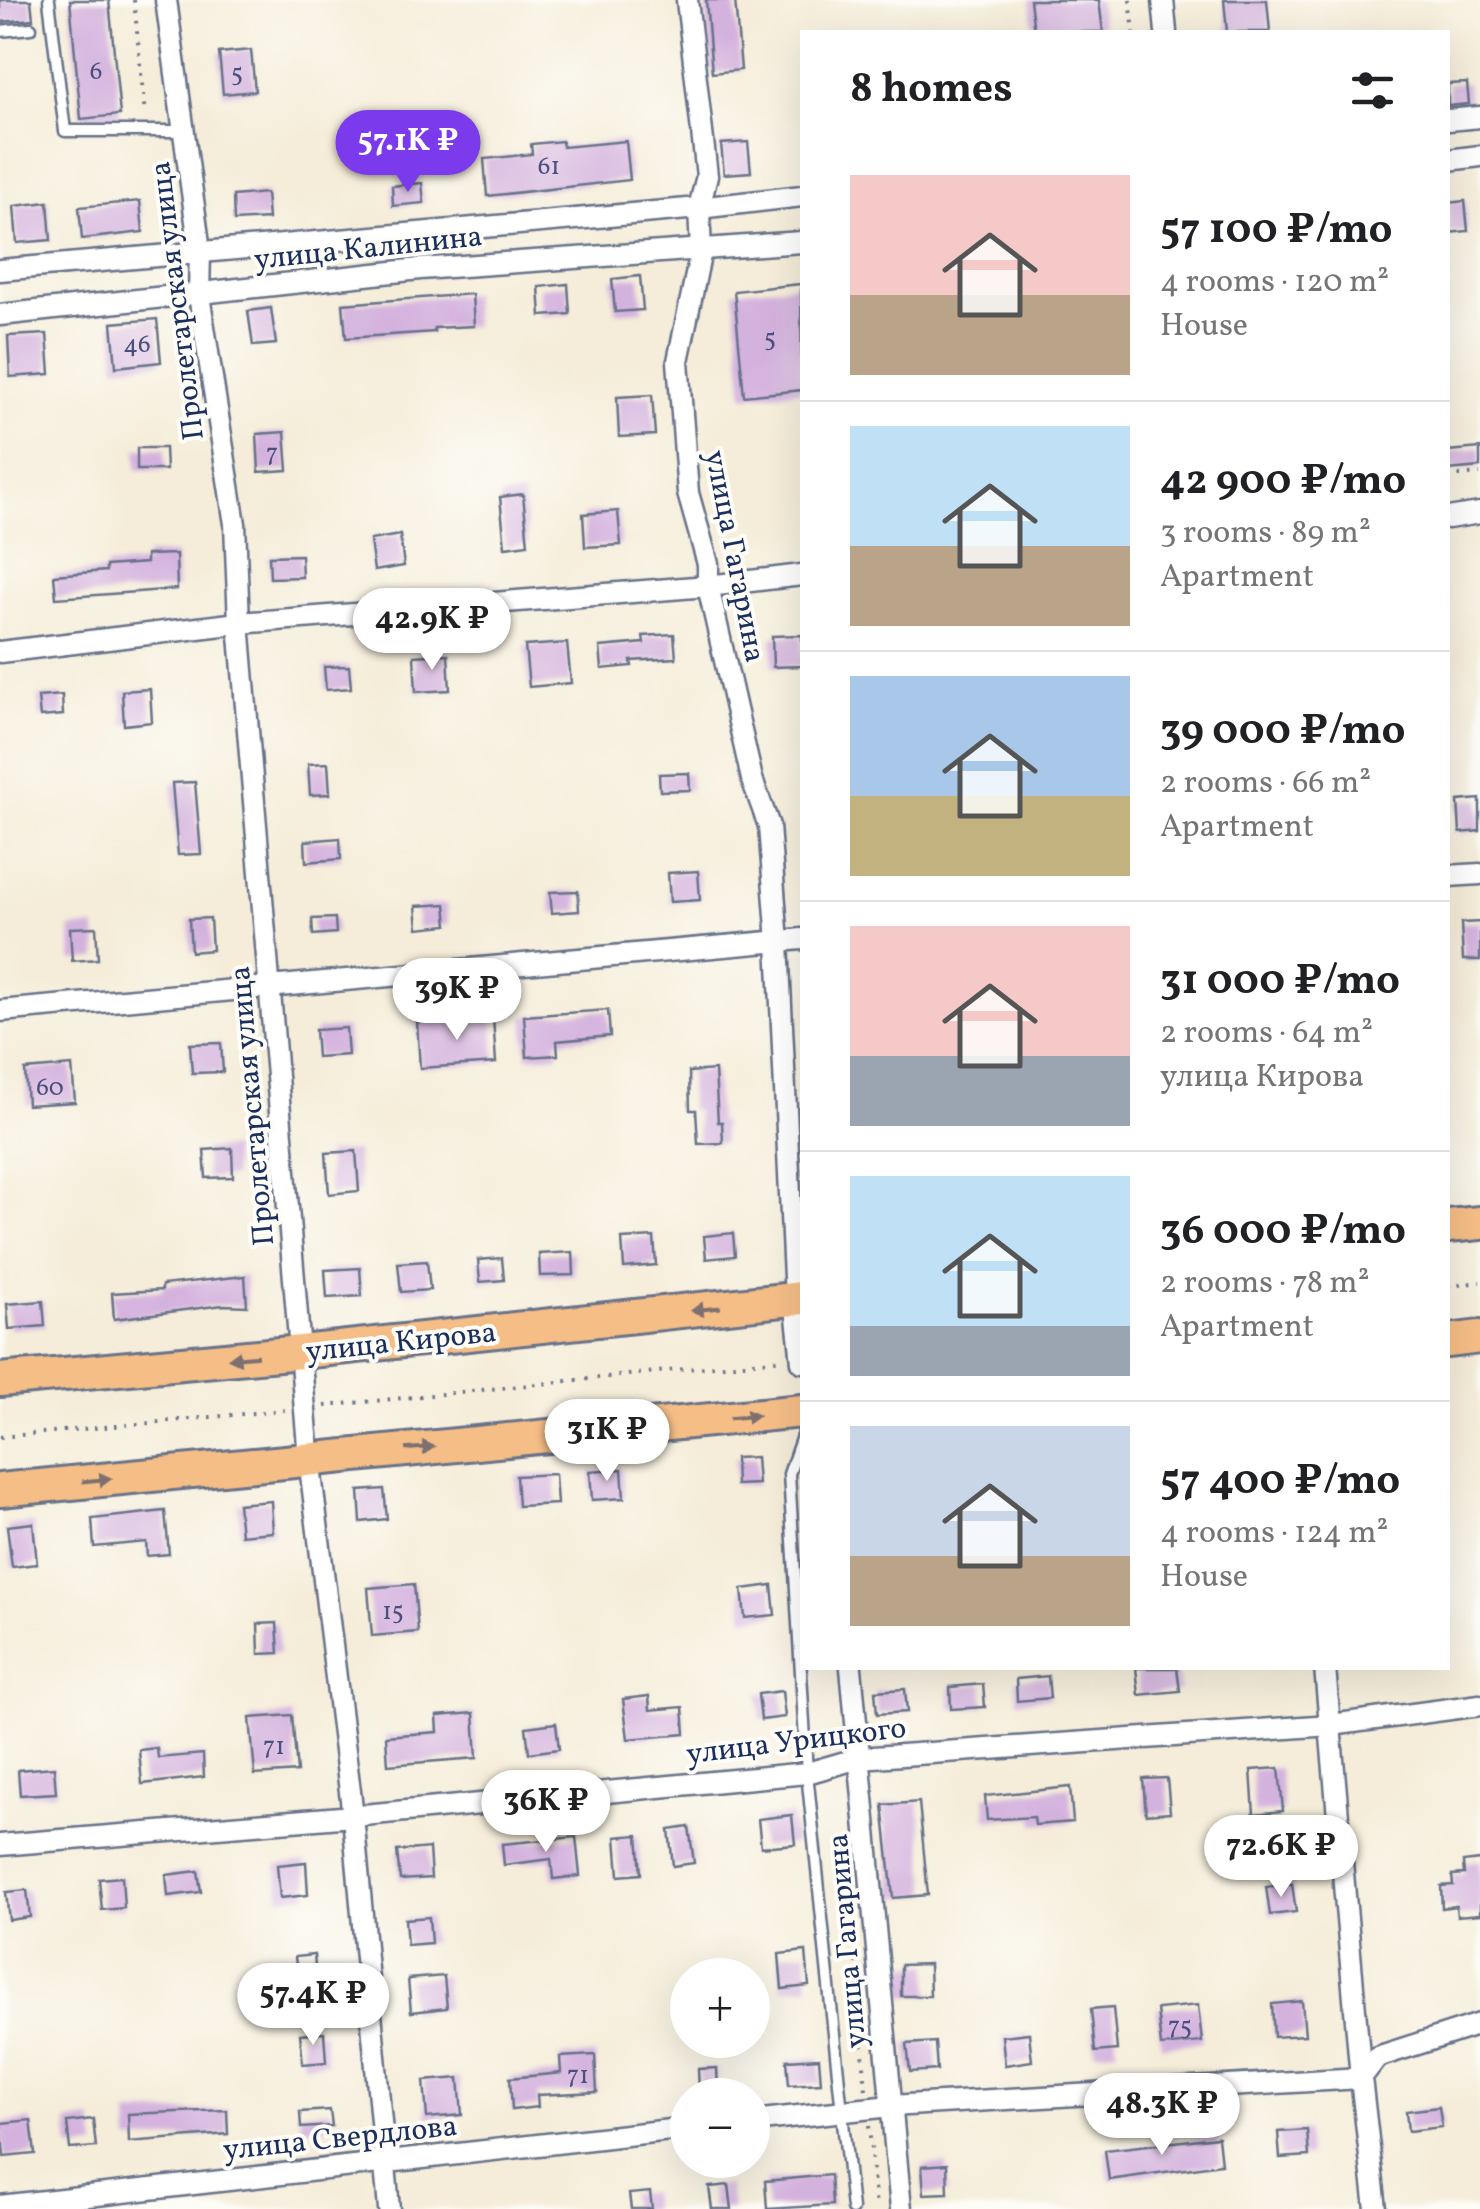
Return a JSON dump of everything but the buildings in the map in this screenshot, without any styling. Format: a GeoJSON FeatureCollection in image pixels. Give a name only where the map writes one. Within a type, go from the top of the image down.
{"type":"FeatureCollection","features":[{"type":"Feature","properties":{"kind":"main road"},"geometry":{"type":"LineString","coordinates":[[1450,1226],[1480,1223]]}},
{"type":"Feature","properties":{"kind":"main road","name":"улица Кирова"},"geometry":{"type":"LineString","coordinates":[[0,1380],[799,1299]]}},
{"type":"Feature","properties":{"kind":"main road"},"geometry":{"type":"LineString","coordinates":[[1450,1341],[1480,1338]]}},
{"type":"Feature","properties":{"kind":"main road"},"geometry":{"type":"LineString","coordinates":[[0,1490],[800,1411]]}},
{"type":"Feature","properties":{"kind":"street","name":"Пролетарская улица"},"geometry":{"type":"LineString","coordinates":[[166,0],[200,251],[198,296],[235,524],[305,1408],[353,1816],[389,2209]]}},
{"type":"Feature","properties":{"kind":"street","name":"улица Гагарина"},"geometry":{"type":"LineString","coordinates":[[687,0],[707,176],[699,208],[700,251],[678,362],[688,493],[708,564],[708,586],[752,779],[769,826],[799,1299]]}},
{"type":"Feature","properties":{"kind":"street"},"geometry":{"type":"LineString","coordinates":[[1163,0],[1166,30]]}},
{"type":"Feature","properties":{"kind":"street"},"geometry":{"type":"LineString","coordinates":[[1450,120],[1480,117]]}},
{"type":"Feature","properties":{"kind":"street"},"geometry":{"type":"LineString","coordinates":[[1450,160],[1480,156]]}},
{"type":"Feature","properties":{"kind":"street","name":"улица Калинина"},"geometry":{"type":"LineString","coordinates":[[0,270],[800,196]]}},
{"type":"Feature","properties":{"kind":"street","name":"улица Калинина"},"geometry":{"type":"LineString","coordinates":[[0,315],[420,269],[800,242]]}},
{"type":"Feature","properties":{"kind":"street"},"geometry":{"type":"LineString","coordinates":[[1450,518],[1480,514]]}},
{"type":"Feature","properties":{"kind":"street"},"geometry":{"type":"LineString","coordinates":[[0,652],[240,624],[800,575]]}},
{"type":"Feature","properties":{"kind":"street"},"geometry":{"type":"LineString","coordinates":[[1450,876],[1480,874]]}},
{"type":"Feature","properties":{"kind":"street"},"geometry":{"type":"LineString","coordinates":[[0,1012],[800,939]]}},
{"type":"Feature","properties":{"kind":"street","name":"улица Гагарина"},"geometry":{"type":"LineString","coordinates":[[850,1670],[901,2209]]}},
{"type":"Feature","properties":{"kind":"street"},"geometry":{"type":"LineString","coordinates":[[1325,1670],[1376,2209]]}},
{"type":"Feature","properties":{"kind":"street","name":"улица Урицкого"},"geometry":{"type":"LineString","coordinates":[[0,1845],[807,1772],[859,1758],[1331,1725],[1480,1705]]}},
{"type":"Feature","properties":{"kind":"street"},"geometry":{"type":"LineString","coordinates":[[770,2119],[891,2106],[1361,2078],[1378,2057],[1480,2024]]}},
{"type":"Feature","properties":{"kind":"street","name":"улица Свердлова"},"geometry":{"type":"LineString","coordinates":[[0,2206],[670,2130]]}},
{"type":"Feature","properties":{"kind":"lane"},"geometry":{"type":"LineString","coordinates":[[49,0],[65,131],[186,132]]}},
{"type":"Feature","properties":{"kind":"lane"},"geometry":{"type":"LineString","coordinates":[[0,31],[31,28]]}},
{"type":"Feature","properties":{"kind":"lane"},"geometry":{"type":"LineString","coordinates":[[800,1441],[788,1474],[800,1662]]}},
{"type":"Feature","properties":{"kind":"lane"},"geometry":{"type":"LineString","coordinates":[[800,1670],[807,1772],[852,2209]]}},
{"type":"Feature","properties":{"kind":"path"},"geometry":{"type":"LineString","coordinates":[[134,0],[147,130]]}},
{"type":"Feature","properties":{"kind":"path"},"geometry":{"type":"LineString","coordinates":[[1130,0],[1134,30]]}},
{"type":"Feature","properties":{"kind":"path"},"geometry":{"type":"LineString","coordinates":[[1450,477],[1480,474]]}},
{"type":"Feature","properties":{"kind":"path"},"geometry":{"type":"LineString","coordinates":[[1450,1286],[1480,1282]]}},
{"type":"Feature","properties":{"kind":"path"},"geometry":{"type":"LineString","coordinates":[[0,1436],[800,1359]]}}]}
